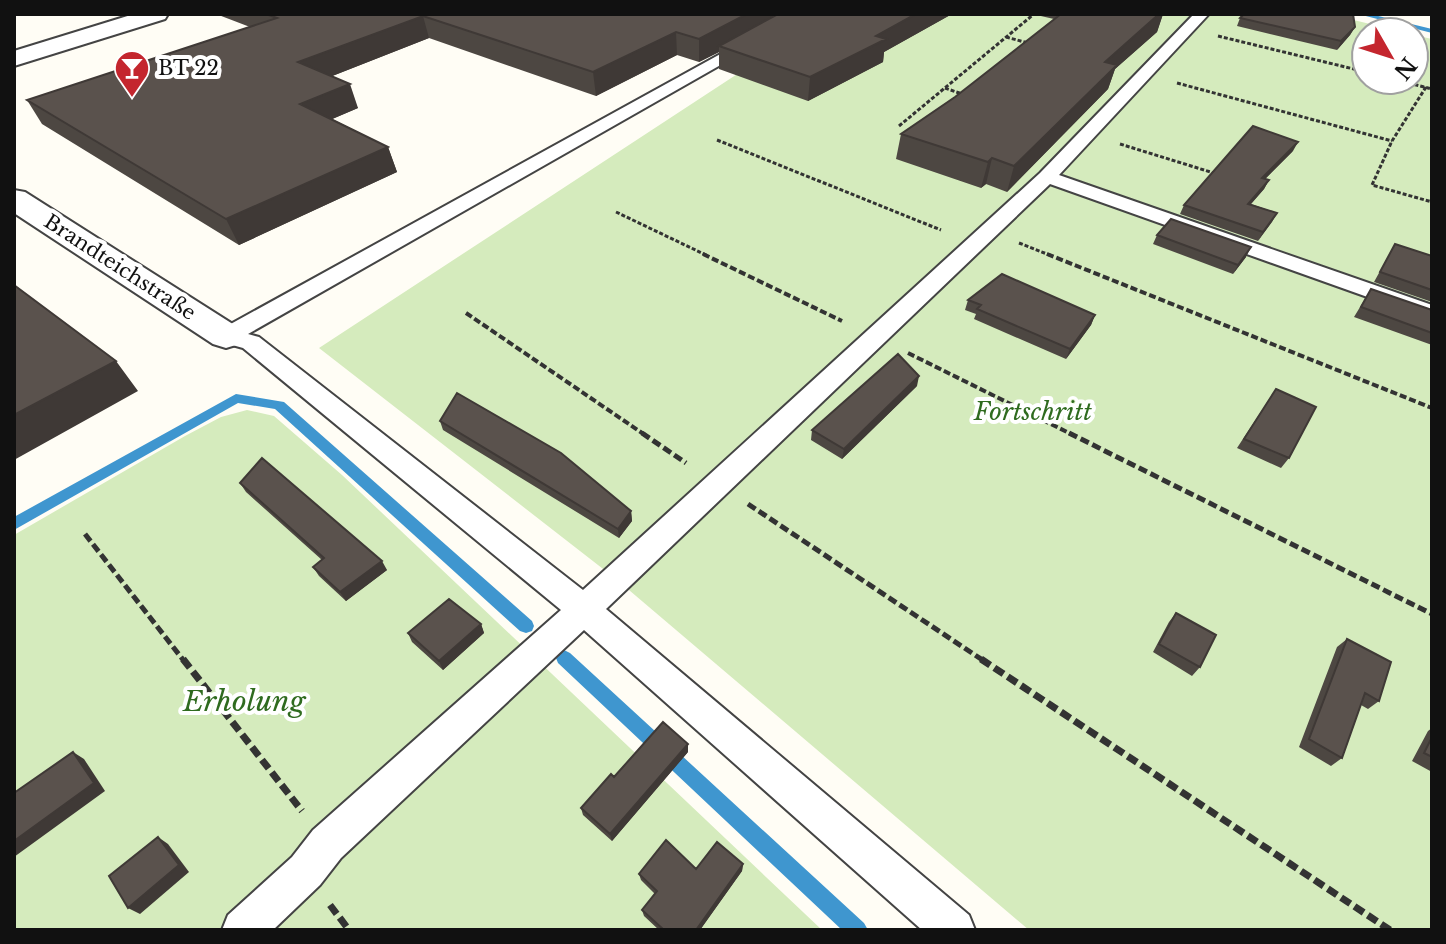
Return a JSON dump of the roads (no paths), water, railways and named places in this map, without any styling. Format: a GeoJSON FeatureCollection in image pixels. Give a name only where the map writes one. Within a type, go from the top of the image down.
{"type":"FeatureCollection","features":[{"type":"Feature","properties":{"kind":"street"},"geometry":{"type":"LineString","coordinates":[[14,59],[157,14]]}},
{"type":"Feature","properties":{"kind":"street","name":"Brandteichstraße"},"geometry":{"type":"LineString","coordinates":[[14,199],[226,336]]}},
{"type":"Feature","properties":{"kind":"lane"},"geometry":{"type":"LineString","coordinates":[[226,336],[803,14]]}},
{"type":"Feature","properties":{"kind":"lane"},"geometry":{"type":"LineString","coordinates":[[243,930],[306,871],[327,844],[532,658],[582,608],[1047,177],[1202,14]]}},
{"type":"Feature","properties":{"kind":"lane"},"geometry":{"type":"LineString","coordinates":[[1047,177],[1432,313]]}},
{"type":"Feature","properties":{"kind":"lane"},"geometry":{"type":"LineString","coordinates":[[226,336],[251,342],[582,608],[954,930]]}},
{"type":"Feature","properties":{"kind":"waterway"},"geometry":{"type":"LineString","coordinates":[[1361,14],[1432,31]]}},
{"type":"Feature","properties":{"kind":"waterway"},"geometry":{"type":"LineString","coordinates":[[14,524],[236,398],[279,405],[526,626]]}},
{"type":"Feature","properties":{"kind":"waterway"},"geometry":{"type":"LineString","coordinates":[[564,658],[857,930]]}},
{"type":"Feature","properties":{"kind":"place","name":"BT 22"},"geometry":{"type":"Point","coordinates":[132,99]}},
{"type":"Feature","properties":{"kind":"park label","name":"Fortschritt"},"geometry":{"type":"Point","coordinates":[1033,412]}},
{"type":"Feature","properties":{"kind":"park label","name":"Erholung"},"geometry":{"type":"Point","coordinates":[244,701]}}]}
